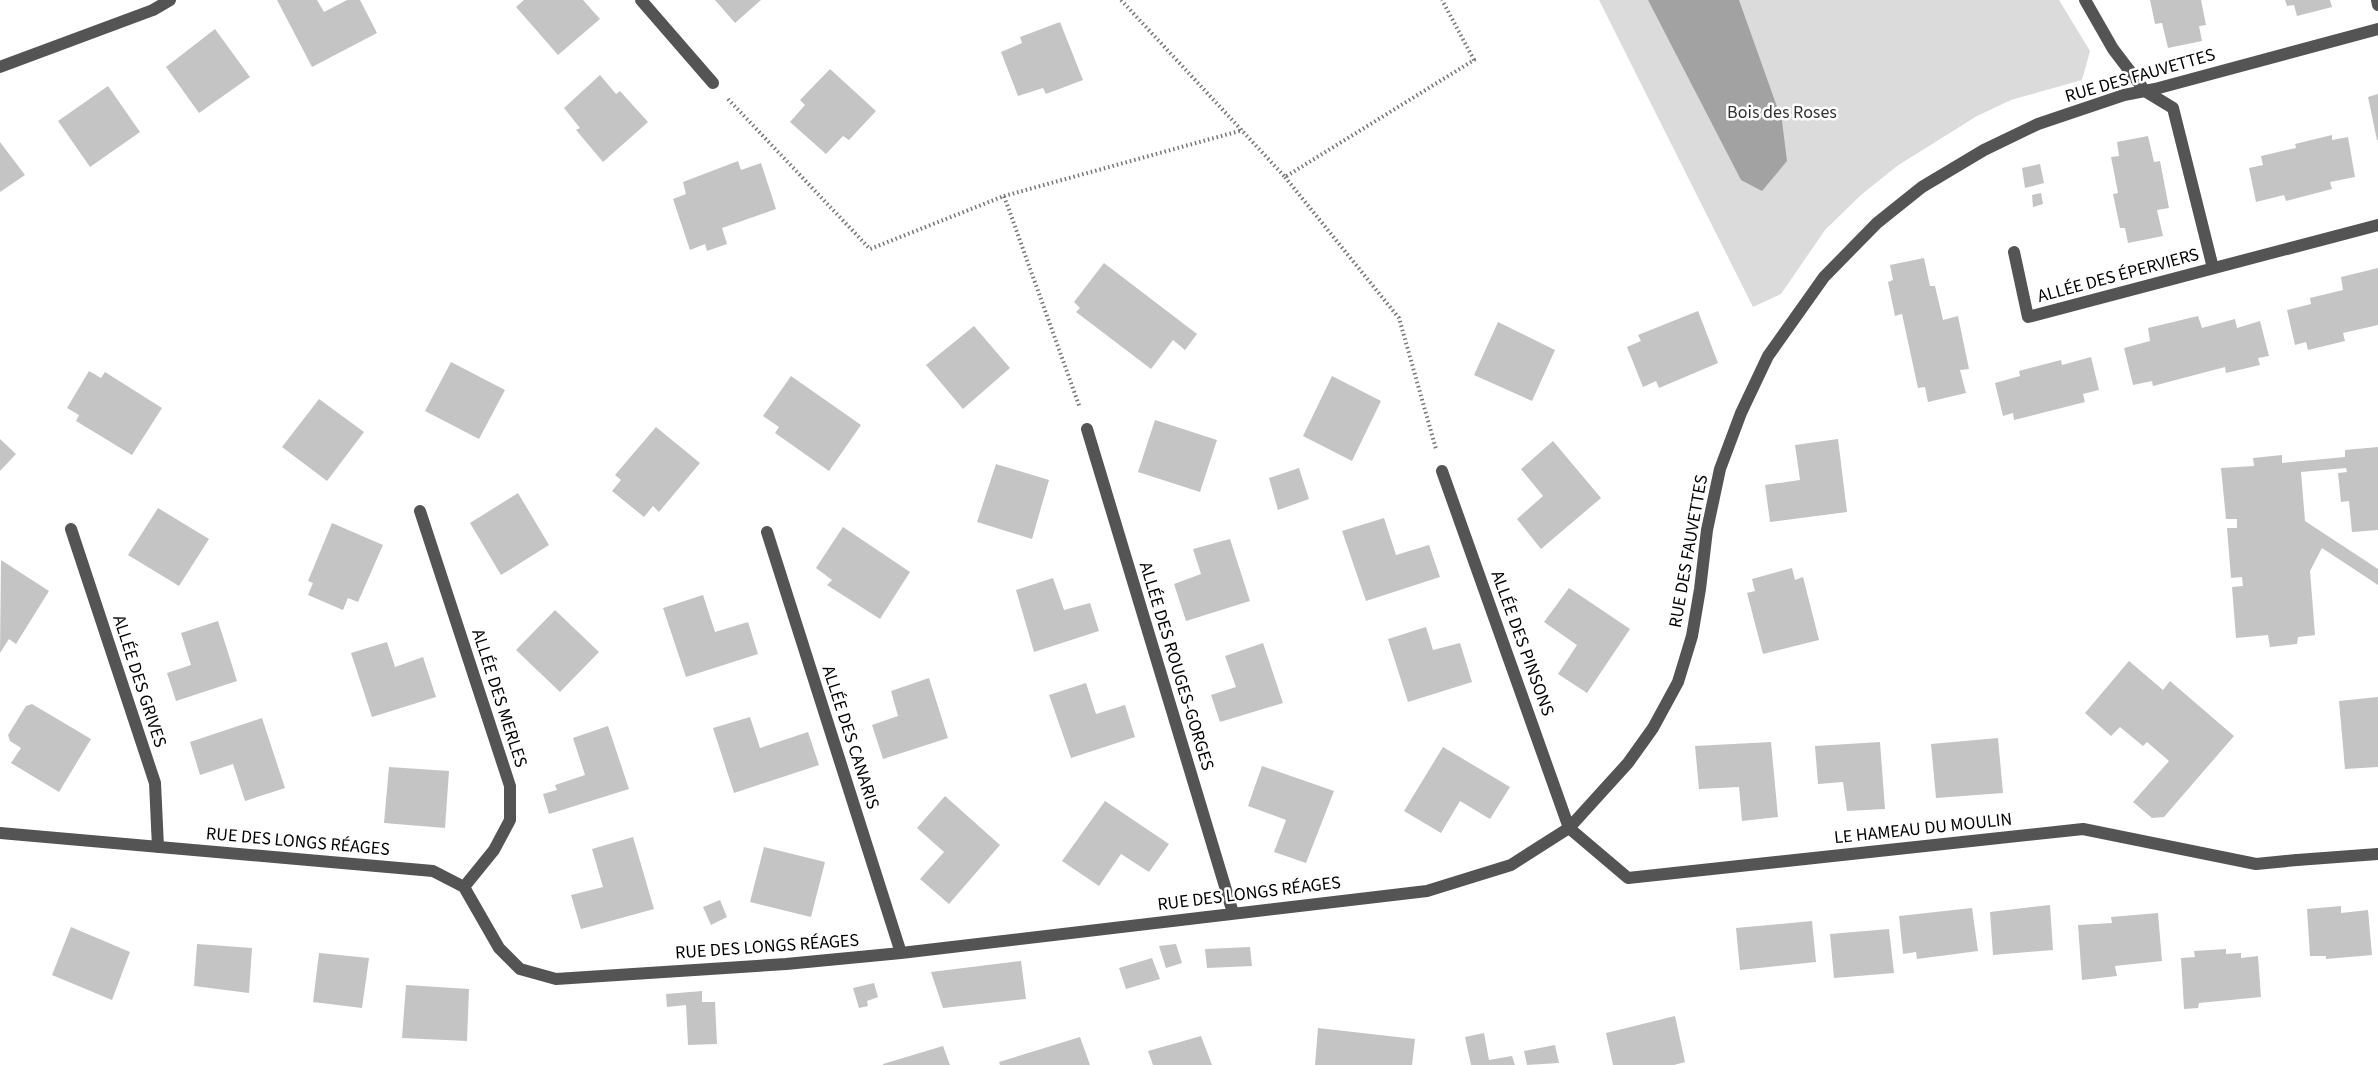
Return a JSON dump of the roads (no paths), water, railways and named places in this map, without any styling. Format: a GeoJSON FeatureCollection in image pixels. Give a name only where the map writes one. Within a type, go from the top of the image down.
{"type":"FeatureCollection","features":[{"type":"Feature","properties":{"kind":"street"},"geometry":{"type":"LineString","coordinates":[[0,67],[153,10],[170,0]]}},
{"type":"Feature","properties":{"kind":"street"},"geometry":{"type":"LineString","coordinates":[[641,0],[712,83]]}},
{"type":"Feature","properties":{"kind":"street"},"geometry":{"type":"LineString","coordinates":[[2085,0],[2114,49],[2145,91]]}},
{"type":"Feature","properties":{"kind":"street"},"geometry":{"type":"LineString","coordinates":[[2377,0],[2378,5]]}},
{"type":"Feature","properties":{"kind":"street","name":"RUE DES FAUVETTES"},"geometry":{"type":"LineString","coordinates":[[1569,828],[1628,763],[1653,728],[1678,682],[1692,636],[1707,530],[1720,470],[1740,413],[1768,356],[1824,277],[1877,223],[1922,187],[1984,150],[2038,124],[2124,95],[2378,28]]}},
{"type":"Feature","properties":{"kind":"street","name":"ALLÉE DES ÉPERVIERS"},"geometry":{"type":"LineString","coordinates":[[2145,91],[2173,108],[2213,268]]}},
{"type":"Feature","properties":{"kind":"street","name":"ALLÉE DES ÉPERVIERS"},"geometry":{"type":"LineString","coordinates":[[2014,252],[2028,317],[2378,225]]}},
{"type":"Feature","properties":{"kind":"street","name":"ALLÉE DES ROUGES-GORGES"},"geometry":{"type":"LineString","coordinates":[[1087,429],[1233,913]]}},
{"type":"Feature","properties":{"kind":"street","name":"ALLÉE DES PINSONS"},"geometry":{"type":"LineString","coordinates":[[1442,471],[1569,828]]}},
{"type":"Feature","properties":{"kind":"street","name":"ALLÉE DES MERLES"},"geometry":{"type":"LineString","coordinates":[[420,511],[510,786],[510,820],[494,850],[464,887]]}},
{"type":"Feature","properties":{"kind":"street","name":"ALLÉE DES GRIVES"},"geometry":{"type":"LineString","coordinates":[[71,529],[155,783],[158,847]]}},
{"type":"Feature","properties":{"kind":"street","name":"ALLÉE DES CANARIS"},"geometry":{"type":"LineString","coordinates":[[767,532],[901,953]]}},
{"type":"Feature","properties":{"kind":"street","name":"LE HAMEAU DU MOULIN"},"geometry":{"type":"LineString","coordinates":[[1569,828],[1628,878],[2083,829],[2256,864],[2378,854]]}},
{"type":"Feature","properties":{"kind":"street","name":"RUE DES LONGS RÉAGES"},"geometry":{"type":"LineString","coordinates":[[0,833],[433,870],[464,887],[499,948],[520,969],[556,979],[786,964],[901,953],[1427,891],[1511,865],[1569,828]]}},
{"type":"Feature","properties":{"kind":"park label","name":"Bois des Roses"},"geometry":{"type":"Point","coordinates":[1782,112]}}]}
